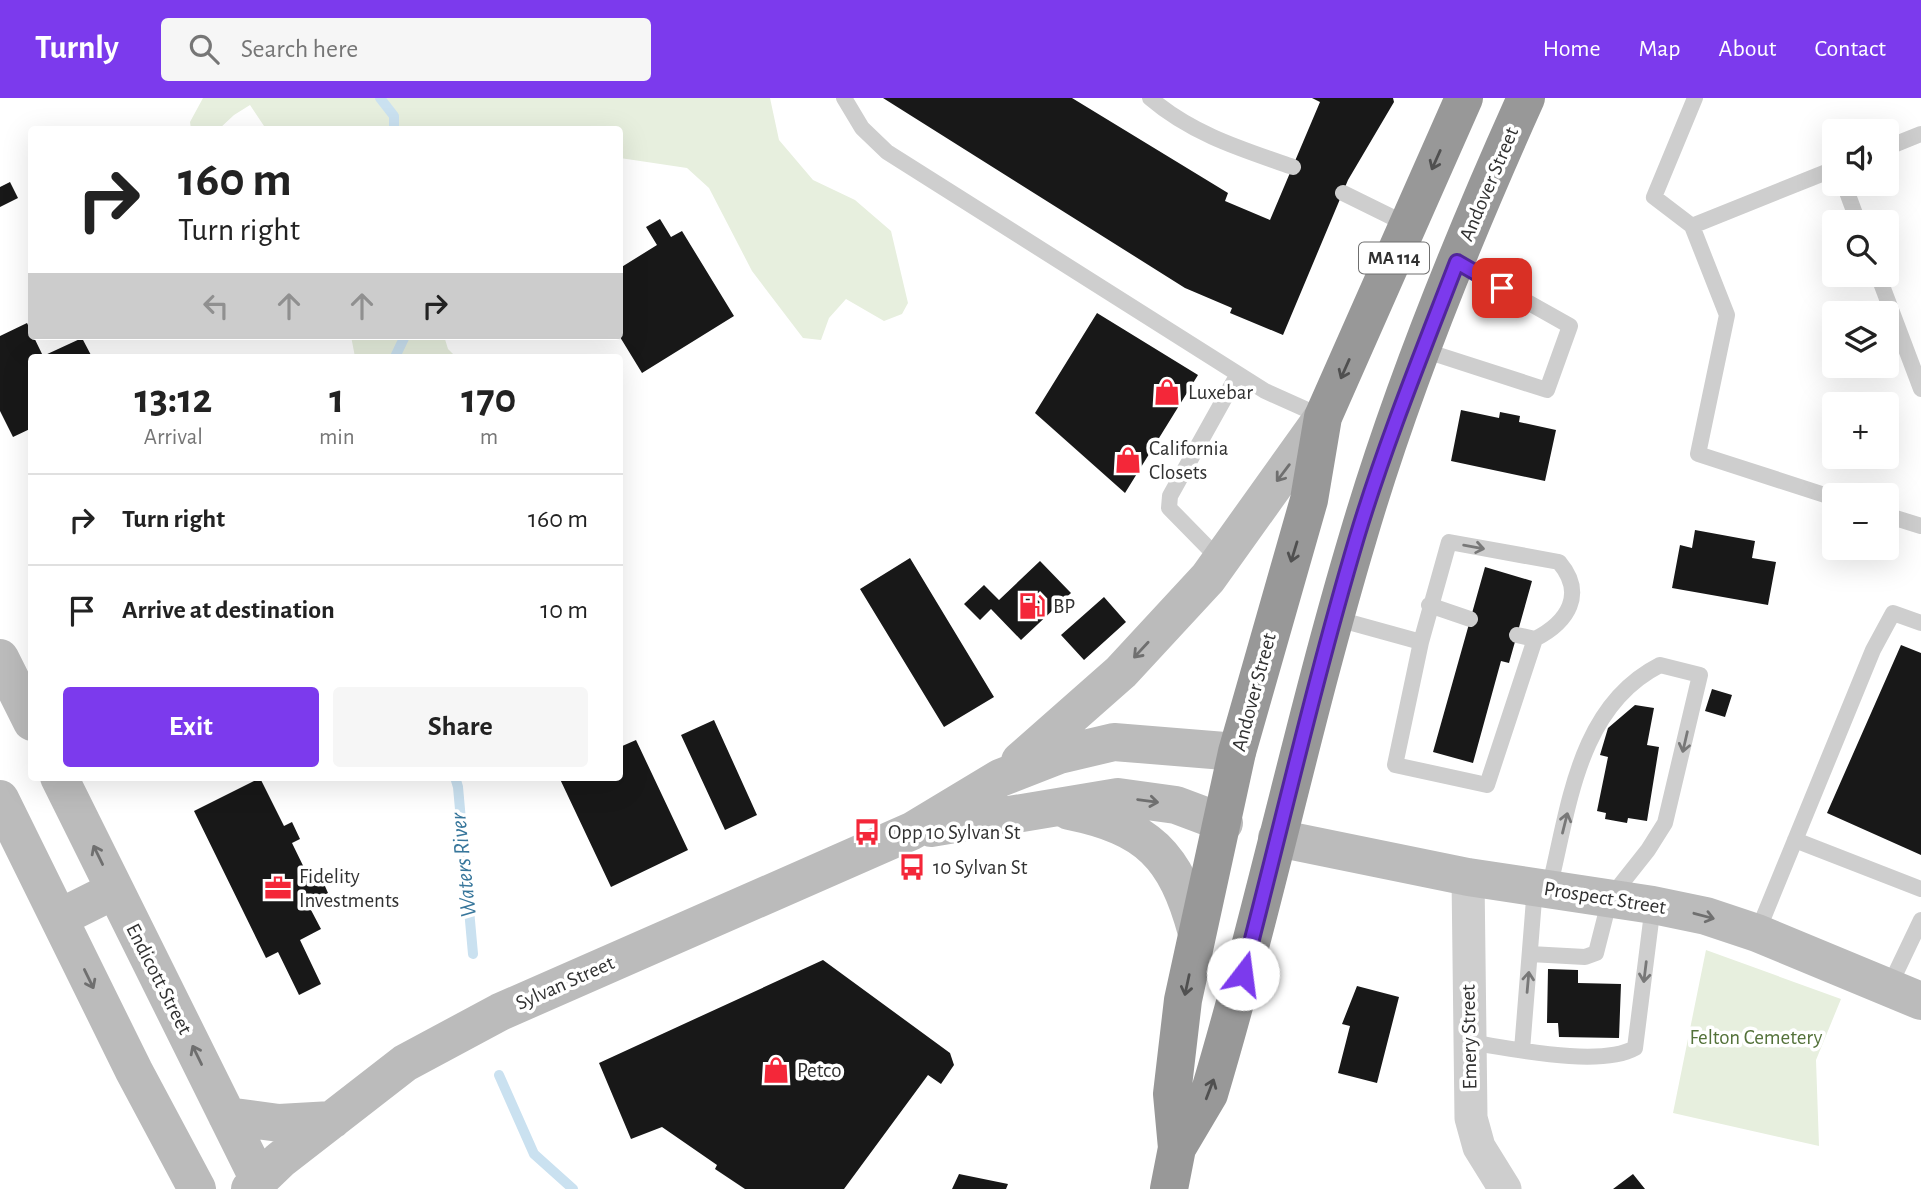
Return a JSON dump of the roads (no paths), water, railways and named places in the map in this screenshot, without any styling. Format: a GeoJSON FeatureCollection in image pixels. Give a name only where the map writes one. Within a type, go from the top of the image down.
{"type":"FeatureCollection","features":[{"type":"Feature","properties":{"kind":"highway","name":"Andover Street"},"geometry":{"type":"LineString","coordinates":[[1169,1189],[1177,1148],[1172,1094],[1183,1000],[1224,823],[1237,752],[1309,500],[1323,418],[1464,98]]}},
{"type":"Feature","properties":{"kind":"highway","name":"Andover Street"},"geometry":{"type":"LineString","coordinates":[[1177,1148],[1209,1094],[1334,618],[1380,467],[1457,262],[1526,98]]}},
{"type":"Feature","properties":{"kind":"highway"},"geometry":{"type":"LineString","coordinates":[[1237,752],[1296,761]]}},
{"type":"Feature","properties":{"kind":"highway"},"geometry":{"type":"LineString","coordinates":[[1224,823],[1277,838]]}},
{"type":"Feature","properties":{"kind":"main road"},"geometry":{"type":"LineString","coordinates":[[1000,778],[1121,672],[1221,561],[1323,418]]}},
{"type":"Feature","properties":{"kind":"main road"},"geometry":{"type":"LineString","coordinates":[[0,658],[28,714]]}},
{"type":"Feature","properties":{"kind":"main road","name":"Sylvan Street"},"geometry":{"type":"LineString","coordinates":[[255,1185],[280,1160],[405,1063],[500,1012],[912,831],[1000,778],[1059,755],[1114,742],[1237,752]]}},
{"type":"Feature","properties":{"kind":"main road","name":"Endicott Street"},"geometry":{"type":"LineString","coordinates":[[61,781],[227,1116],[255,1185]]}},
{"type":"Feature","properties":{"kind":"main road","name":"Sylvan Street"},"geometry":{"type":"LineString","coordinates":[[912,831],[1118,797],[1176,805],[1224,823]]}},
{"type":"Feature","properties":{"kind":"main road"},"geometry":{"type":"LineString","coordinates":[[0,799],[197,1189]]}},
{"type":"Feature","properties":{"kind":"main road"},"geometry":{"type":"LineString","coordinates":[[1050,807],[1109,819],[1139,834],[1157,849],[1179,880],[1197,933]]}},
{"type":"Feature","properties":{"kind":"main road","name":"Prospect Street"},"geometry":{"type":"LineString","coordinates":[[1277,838],[1468,877],[1653,905],[1706,916],[1757,933],[1905,994]]}},
{"type":"Feature","properties":{"kind":"main road"},"geometry":{"type":"LineString","coordinates":[[59,918],[115,890]]}},
{"type":"Feature","properties":{"kind":"main road"},"geometry":{"type":"LineString","coordinates":[[227,1116],[279,1123],[331,1120]]}},
{"type":"Feature","properties":{"kind":"street","name":"Emery Street"},"geometry":{"type":"LineString","coordinates":[[1468,877],[1471,1118],[1479,1147],[1505,1189]]}},
{"type":"Feature","properties":{"kind":"lane"},"geometry":{"type":"LineString","coordinates":[[844,98],[862,128],[887,152],[1265,391],[1323,418]]}},
{"type":"Feature","properties":{"kind":"lane"},"geometry":{"type":"LineString","coordinates":[[1150,98],[1176,120],[1220,142],[1293,167]]}},
{"type":"Feature","properties":{"kind":"lane"},"geometry":{"type":"LineString","coordinates":[[1695,98],[1654,197],[1692,226],[1727,315],[1698,454],[1822,494]]}},
{"type":"Feature","properties":{"kind":"lane"},"geometry":{"type":"LineString","coordinates":[[1899,143],[1921,134]]}},
{"type":"Feature","properties":{"kind":"lane"},"geometry":{"type":"LineString","coordinates":[[1692,226],[1822,174]]}},
{"type":"Feature","properties":{"kind":"lane"},"geometry":{"type":"LineString","coordinates":[[1343,193],[1408,225]]}},
{"type":"Feature","properties":{"kind":"lane"},"geometry":{"type":"LineString","coordinates":[[1423,350],[1546,390],[1570,326],[1457,262]]}},
{"type":"Feature","properties":{"kind":"lane"},"geometry":{"type":"LineString","coordinates":[[1883,287],[1921,389]]}},
{"type":"Feature","properties":{"kind":"lane"},"geometry":{"type":"LineString","coordinates":[[1221,561],[1169,508],[1170,496],[1238,374]]}},
{"type":"Feature","properties":{"kind":"lane"},"geometry":{"type":"LineString","coordinates":[[1899,519],[1921,526]]}},
{"type":"Feature","properties":{"kind":"lane"},"geometry":{"type":"LineString","coordinates":[[1517,635],[1535,639],[1549,632],[1567,612],[1573,592],[1571,576],[1559,562],[1448,542],[1420,642],[1395,765],[1487,785],[1535,639]]}},
{"type":"Feature","properties":{"kind":"lane"},"geometry":{"type":"LineString","coordinates":[[1429,606],[1470,618]]}},
{"type":"Feature","properties":{"kind":"lane"},"geometry":{"type":"LineString","coordinates":[[1757,933],[1873,650],[1893,613],[1921,623]]}},
{"type":"Feature","properties":{"kind":"lane"},"geometry":{"type":"LineString","coordinates":[[1334,618],[1420,642]]}},
{"type":"Feature","properties":{"kind":"lane"},"geometry":{"type":"LineString","coordinates":[[1522,1050],[1530,954],[1542,888],[1583,752],[1591,734],[1620,696],[1644,673],[1660,665],[1700,675],[1665,823],[1648,850],[1610,898],[1596,953],[1585,957],[1530,954]]}},
{"type":"Feature","properties":{"kind":"lane"},"geometry":{"type":"LineString","coordinates":[[1795,840],[1921,889]]}},
{"type":"Feature","properties":{"kind":"lane"},"geometry":{"type":"LineString","coordinates":[[1468,1042],[1563,1056],[1624,1054],[1635,1048],[1653,905]]}},
{"type":"Feature","properties":{"kind":"lane"},"geometry":{"type":"LineString","coordinates":[[1905,994],[1921,920]]}},
{"type":"Feature","properties":{"kind":"waterway","name":"Waters River"},"geometry":{"type":"LineString","coordinates":[[380,98],[394,116],[394,126]]}},
{"type":"Feature","properties":{"kind":"waterway","name":"Waters River"},"geometry":{"type":"LineString","coordinates":[[396,354],[403,340]]}},
{"type":"Feature","properties":{"kind":"waterway","name":"Waters River"},"geometry":{"type":"LineString","coordinates":[[456,781],[473,954]]}},
{"type":"Feature","properties":{"kind":"waterway","name":"Waters River"},"geometry":{"type":"LineString","coordinates":[[499,1075],[534,1154],[573,1189]]}},
{"type":"Feature","properties":{"kind":"place","name":"Luxebar"},"geometry":{"type":"Point","coordinates":[1167,392]}},
{"type":"Feature","properties":{"kind":"place","name":"California Closets"},"geometry":{"type":"Point","coordinates":[1128,460]}},
{"type":"Feature","properties":{"kind":"place","name":"BP"},"geometry":{"type":"Point","coordinates":[1032,606]}},
{"type":"Feature","properties":{"kind":"place","name":"Opp 10 Sylvan St"},"geometry":{"type":"Point","coordinates":[867,832]}},
{"type":"Feature","properties":{"kind":"place","name":"10 Sylvan St"},"geometry":{"type":"Point","coordinates":[912,867]}},
{"type":"Feature","properties":{"kind":"place","name":"Fidelity Investments"},"geometry":{"type":"Point","coordinates":[278,888]}},
{"type":"Feature","properties":{"kind":"place","name":"Petco"},"geometry":{"type":"Point","coordinates":[776,1070]}},
{"type":"Feature","properties":{"kind":"park label","name":"Felton Cemetery"},"geometry":{"type":"Point","coordinates":[1756,1037]}}]}
